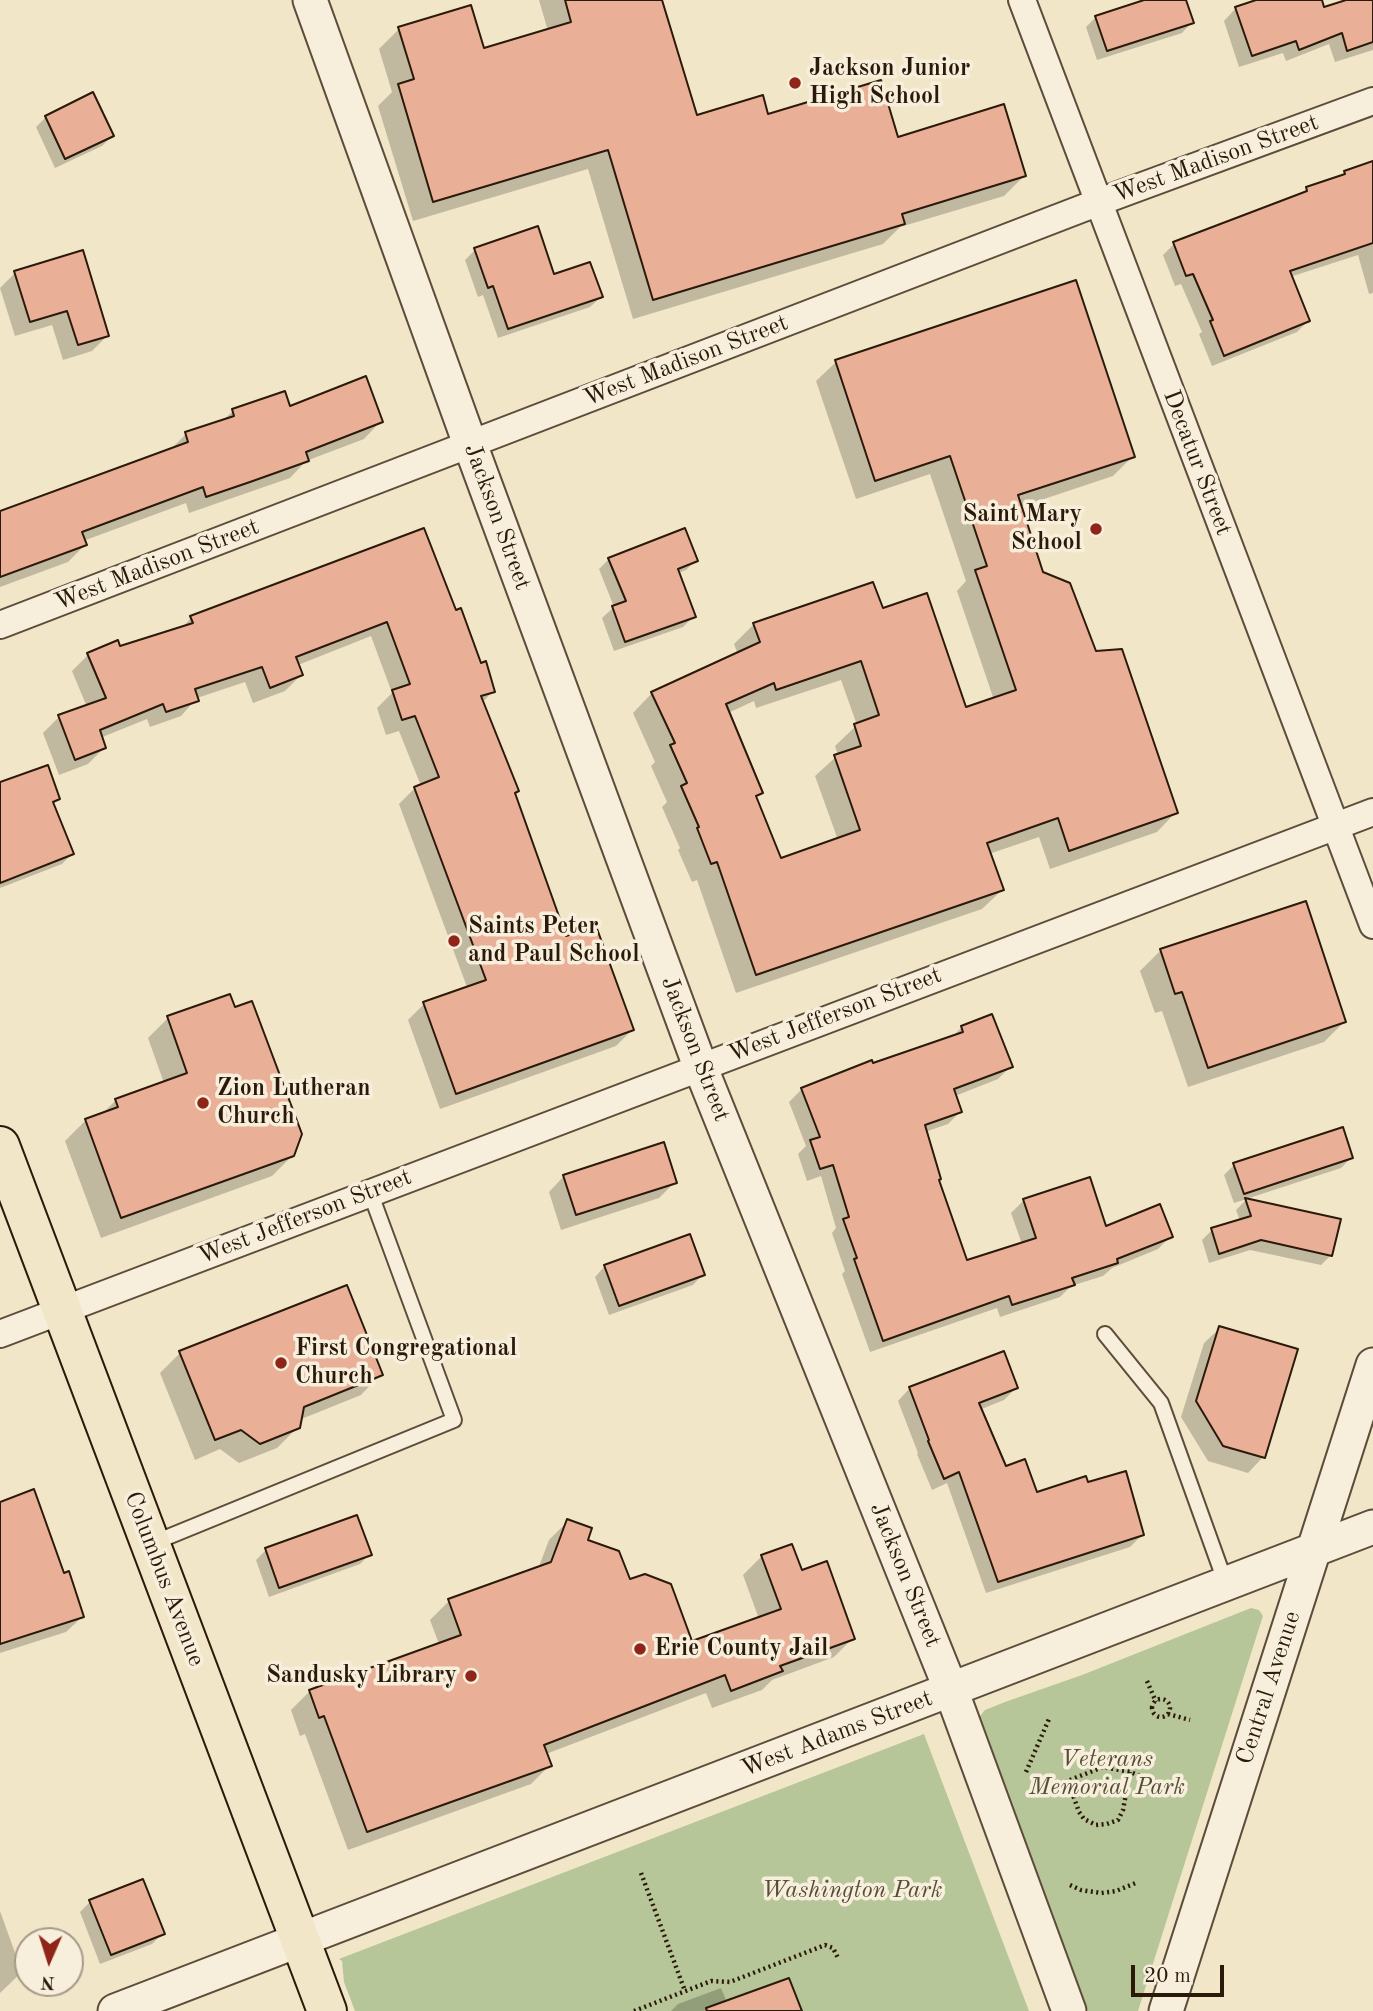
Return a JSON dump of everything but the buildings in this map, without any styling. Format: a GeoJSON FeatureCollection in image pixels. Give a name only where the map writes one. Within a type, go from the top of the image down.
{"type":"FeatureCollection","features":[{"type":"Feature","properties":{"kind":"main road","name":"Columbus Avenue"},"geometry":{"type":"LineString","coordinates":[[0,1146],[327,2011]]}},
{"type":"Feature","properties":{"kind":"street","name":"Jackson Street"},"geometry":{"type":"LineString","coordinates":[[310,0],[470,444],[700,1066],[951,1690],[1069,2011]]}},
{"type":"Feature","properties":{"kind":"street","name":"Decatur Street"},"geometry":{"type":"LineString","coordinates":[[1022,0],[1373,925]]}},
{"type":"Feature","properties":{"kind":"street","name":"West Madison Street"},"geometry":{"type":"LineString","coordinates":[[0,625],[1099,202],[1373,101]]}},
{"type":"Feature","properties":{"kind":"street","name":"West Jefferson Street"},"geometry":{"type":"LineString","coordinates":[[0,1334],[1373,812]]}},
{"type":"Feature","properties":{"kind":"street","name":"Central Avenue"},"geometry":{"type":"LineString","coordinates":[[1166,2011],[1373,1365]]}},
{"type":"Feature","properties":{"kind":"street","name":"West Adams Street"},"geometry":{"type":"LineString","coordinates":[[115,2011],[1373,1527]]}},
{"type":"Feature","properties":{"kind":"lane"},"geometry":{"type":"LineString","coordinates":[[151,1544],[454,1420],[370,1192]]}},
{"type":"Feature","properties":{"kind":"lane"},"geometry":{"type":"LineString","coordinates":[[1105,1334],[1161,1403],[1227,1584]]}},
{"type":"Feature","properties":{"kind":"path"},"geometry":{"type":"LineString","coordinates":[[1147,1681],[1156,1702],[1152,1710],[1156,1716],[1163,1717],[1170,1706],[1166,1701],[1156,1702]]}},
{"type":"Feature","properties":{"kind":"path"},"geometry":{"type":"LineString","coordinates":[[1167,1714],[1190,1720]]}},
{"type":"Feature","properties":{"kind":"path"},"geometry":{"type":"LineString","coordinates":[[1026,1772],[1049,1719]]}},
{"type":"Feature","properties":{"kind":"path"},"geometry":{"type":"LineString","coordinates":[[1034,1794],[1103,1767],[1130,1772],[1169,1786]]}},
{"type":"Feature","properties":{"kind":"path"},"geometry":{"type":"LineString","coordinates":[[1068,1781],[1084,1819],[1096,1825],[1107,1824],[1118,1820],[1123,1810],[1130,1772]]}},
{"type":"Feature","properties":{"kind":"path"},"geometry":{"type":"LineString","coordinates":[[641,1873],[685,1991]]}},
{"type":"Feature","properties":{"kind":"path"},"geometry":{"type":"LineString","coordinates":[[1070,1885],[1101,1893],[1116,1891],[1138,1882]]}},
{"type":"Feature","properties":{"kind":"path"},"geometry":{"type":"LineString","coordinates":[[634,2011],[711,1981],[730,1982],[825,1945],[833,1948],[839,1960]]}},
{"type":"Feature","properties":{"kind":"green space","name":"Veterans Memorial Park"},"geometry":{"type":"Polygon","coordinates":[[[1251,1608],[1259,1610],[1263,1616],[1138,2011],[1088,2011],[980,1726],[980,1716],[985,1710],[1005,1702],[1082,1675],[1251,1608]]]}},
{"type":"Feature","properties":{"kind":"green space","name":"Washington Park"},"geometry":{"type":"Polygon","coordinates":[[[924,1734],[1029,2011],[355,2011],[344,1982],[342,1961],[339,1959],[924,1734]]]}},
{"type":"Feature","properties":{"kind":"place","name":"Jackson Junior High School"},"geometry":{"type":"Point","coordinates":[795,83]}},
{"type":"Feature","properties":{"kind":"place","name":"Saint Mary School"},"geometry":{"type":"Point","coordinates":[1096,529]}},
{"type":"Feature","properties":{"kind":"place","name":"Saints Peter and Paul School"},"geometry":{"type":"Point","coordinates":[454,941]}},
{"type":"Feature","properties":{"kind":"place","name":"Zion Lutheran Church"},"geometry":{"type":"Point","coordinates":[203,1103]}},
{"type":"Feature","properties":{"kind":"place","name":"First Congregational Church"},"geometry":{"type":"Point","coordinates":[281,1363]}},
{"type":"Feature","properties":{"kind":"place","name":"Erie County Jail"},"geometry":{"type":"Point","coordinates":[640,1649]}},
{"type":"Feature","properties":{"kind":"place","name":"Sandusky Library"},"geometry":{"type":"Point","coordinates":[471,1676]}}]}
